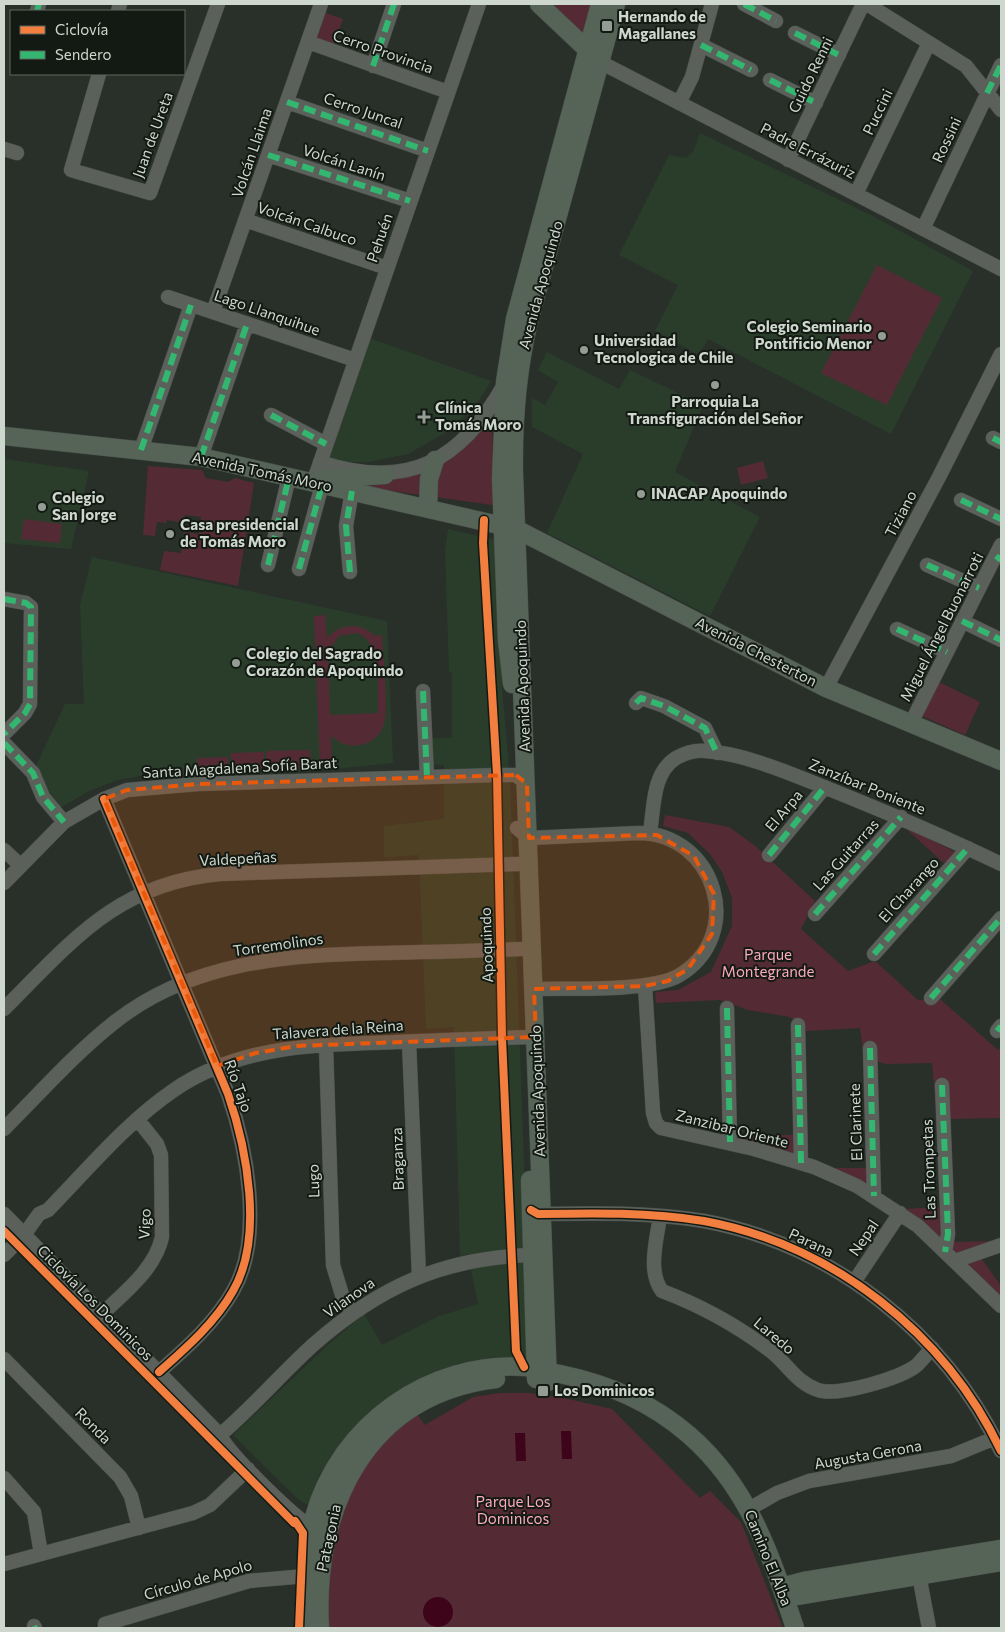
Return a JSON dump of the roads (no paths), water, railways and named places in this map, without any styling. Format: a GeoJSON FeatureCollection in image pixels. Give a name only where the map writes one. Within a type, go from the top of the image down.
{"type":"FeatureCollection","features":[{"type":"Feature","properties":{"kind":"main road"},"geometry":{"type":"LineString","coordinates":[[540,4],[594,56]]}},
{"type":"Feature","properties":{"kind":"main road","name":"Avenida Apoquindo"},"geometry":{"type":"LineString","coordinates":[[510,527],[514,417],[520,366],[594,56],[600,4]]}},
{"type":"Feature","properties":{"kind":"main road","name":"Avenida Apoquindo"},"geometry":{"type":"LineString","coordinates":[[531,1037],[534,989],[523,833],[510,527],[501,448],[505,382],[515,319],[524,284],[594,56],[616,4]]}},
{"type":"Feature","properties":{"kind":"main road"},"geometry":{"type":"LineString","coordinates":[[524,284],[528,299],[534,308]]}},
{"type":"Feature","properties":{"kind":"main road","name":"Avenida Tomás Moro"},"geometry":{"type":"LineString","coordinates":[[4,436],[201,458],[510,527]]}},
{"type":"Feature","properties":{"kind":"main road"},"geometry":{"type":"LineString","coordinates":[[428,508],[429,479],[435,460]]}},
{"type":"Feature","properties":{"kind":"main road"},"geometry":{"type":"LineString","coordinates":[[318,484],[327,477],[385,474]]}},
{"type":"Feature","properties":{"kind":"main road","name":"Avenida Chesterton"},"geometry":{"type":"LineString","coordinates":[[510,527],[826,688],[1001,761]]}},
{"type":"Feature","properties":{"kind":"main road","name":"Avenida Apoquindo"},"geometry":{"type":"LineString","coordinates":[[523,833],[519,864],[522,949],[531,1037],[542,1375]]}},
{"type":"Feature","properties":{"kind":"main road","name":"Avenida Apoquindo"},"geometry":{"type":"LineString","coordinates":[[537,1212],[532,1255],[542,1375]]}},
{"type":"Feature","properties":{"kind":"main road","name":"Patagonia"},"geometry":{"type":"LineString","coordinates":[[307,1628],[306,1576],[320,1527],[328,1481],[345,1453],[367,1427],[394,1404],[430,1383],[462,1373],[496,1367],[542,1375]]}},
{"type":"Feature","properties":{"kind":"main road","name":"Camino El Alba"},"geometry":{"type":"LineString","coordinates":[[542,1375],[623,1405],[649,1409],[668,1419],[706,1452],[724,1472],[749,1509],[795,1628]]}},
{"type":"Feature","properties":{"kind":"main road","name":"Patagonia"},"geometry":{"type":"LineString","coordinates":[[320,1527],[320,1628]]}},
{"type":"Feature","properties":{"kind":"main road"},"geometry":{"type":"LineString","coordinates":[[783,1593],[804,1581],[1001,1549]]}},
{"type":"Feature","properties":{"kind":"main road"},"geometry":{"type":"LineString","coordinates":[[783,1593],[1001,1562]]}},
{"type":"Feature","properties":{"kind":"street","name":"Juan de Ureta"},"geometry":{"type":"LineString","coordinates":[[100,75],[71,170],[150,192],[218,4]]}},
{"type":"Feature","properties":{"kind":"street","name":"Volcán Llaima"},"geometry":{"type":"LineString","coordinates":[[213,312],[321,4]]}},
{"type":"Feature","properties":{"kind":"street"},"geometry":{"type":"LineString","coordinates":[[374,66],[394,4]]}},
{"type":"Feature","properties":{"kind":"street","name":"Pehuén"},"geometry":{"type":"LineString","coordinates":[[298,569],[318,484],[320,462],[479,4]]}},
{"type":"Feature","properties":{"kind":"street"},"geometry":{"type":"LineString","coordinates":[[679,103],[692,77],[712,4]]}},
{"type":"Feature","properties":{"kind":"street"},"geometry":{"type":"LineString","coordinates":[[744,4],[776,21]]}},
{"type":"Feature","properties":{"kind":"street"},"geometry":{"type":"LineString","coordinates":[[865,4],[966,66],[1001,110]]}},
{"type":"Feature","properties":{"kind":"street","name":"Guido Renni"},"geometry":{"type":"LineString","coordinates":[[788,160],[865,4]]}},
{"type":"Feature","properties":{"kind":"street"},"geometry":{"type":"LineString","coordinates":[[795,32],[839,55]]}},
{"type":"Feature","properties":{"kind":"street","name":"Cerro Provincia"},"geometry":{"type":"LineString","coordinates":[[308,42],[448,92]]}},
{"type":"Feature","properties":{"kind":"street","name":"Puccini"},"geometry":{"type":"LineString","coordinates":[[856,194],[929,43]]}},
{"type":"Feature","properties":{"kind":"street"},"geometry":{"type":"LineString","coordinates":[[701,45],[751,70]]}},
{"type":"Feature","properties":{"kind":"street","name":"Padre Errázuriz"},"geometry":{"type":"LineString","coordinates":[[594,56],[679,103],[1001,269]]}},
{"type":"Feature","properties":{"kind":"street","name":"Rossini"},"geometry":{"type":"LineString","coordinates":[[923,229],[1001,65]]}},
{"type":"Feature","properties":{"kind":"street"},"geometry":{"type":"LineString","coordinates":[[770,80],[816,103]]}},
{"type":"Feature","properties":{"kind":"street","name":"Cerro Juncal"},"geometry":{"type":"LineString","coordinates":[[287,102],[428,151]]}},
{"type":"Feature","properties":{"kind":"street","name":"Volcán Lanín"},"geometry":{"type":"LineString","coordinates":[[268,155],[410,201]]}},
{"type":"Feature","properties":{"kind":"street","name":"Volcán Calbuco"},"geometry":{"type":"LineString","coordinates":[[245,220],[387,268]]}},
{"type":"Feature","properties":{"kind":"street","name":"Lago Llanquihue"},"geometry":{"type":"LineString","coordinates":[[168,297],[356,360]]}},
{"type":"Feature","properties":{"kind":"street"},"geometry":{"type":"LineString","coordinates":[[141,450],[192,305]]}},
{"type":"Feature","properties":{"kind":"street"},"geometry":{"type":"LineString","coordinates":[[201,458],[247,324]]}},
{"type":"Feature","properties":{"kind":"street","name":"Tiziano"},"geometry":{"type":"LineString","coordinates":[[826,688],[939,477],[1001,354]]}},
{"type":"Feature","properties":{"kind":"street"},"geometry":{"type":"LineString","coordinates":[[320,462],[358,472],[385,474],[406,471],[435,460],[454,447],[478,423],[505,382]]}},
{"type":"Feature","properties":{"kind":"street"},"geometry":{"type":"LineString","coordinates":[[270,415],[326,444]]}},
{"type":"Feature","properties":{"kind":"street"},"geometry":{"type":"LineString","coordinates":[[268,565],[289,477]]}},
{"type":"Feature","properties":{"kind":"street"},"geometry":{"type":"LineString","coordinates":[[350,572],[346,526],[352,491]]}},
{"type":"Feature","properties":{"kind":"street"},"geometry":{"type":"LineString","coordinates":[[961,500],[1001,519]]}},
{"type":"Feature","properties":{"kind":"street","name":"Miguel Ángel Buonarroti"},"geometry":{"type":"LineString","coordinates":[[911,723],[979,588],[999,554]]}},
{"type":"Feature","properties":{"kind":"street"},"geometry":{"type":"LineString","coordinates":[[927,565],[979,588]]}},
{"type":"Feature","properties":{"kind":"street"},"geometry":{"type":"LineString","coordinates":[[4,599],[26,603],[30,606],[31,645],[30,704],[25,713],[4,734]]}},
{"type":"Feature","properties":{"kind":"street"},"geometry":{"type":"LineString","coordinates":[[962,621],[1001,640]]}},
{"type":"Feature","properties":{"kind":"street"},"geometry":{"type":"LineString","coordinates":[[897,629],[947,652]]}},
{"type":"Feature","properties":{"kind":"street"},"geometry":{"type":"LineString","coordinates":[[423,691],[426,777]]}},
{"type":"Feature","properties":{"kind":"street"},"geometry":{"type":"LineString","coordinates":[[636,703],[641,698],[664,706],[705,728],[717,753]]}},
{"type":"Feature","properties":{"kind":"street"},"geometry":{"type":"LineString","coordinates":[[4,743],[33,773],[43,797],[64,822]]}},
{"type":"Feature","properties":{"kind":"street","name":"Zanzíbar Poniente"},"geometry":{"type":"LineString","coordinates":[[650,833],[660,774],[676,758],[691,752],[704,751],[767,765],[825,787],[901,817],[1001,864]]}},
{"type":"Feature","properties":{"kind":"street","name":"Santa Magdalena Sofía Barat"},"geometry":{"type":"LineString","coordinates":[[4,883],[64,822],[104,799],[127,790],[147,787],[426,777],[521,780]]}},
{"type":"Feature","properties":{"kind":"street","name":"El Arpa"},"geometry":{"type":"LineString","coordinates":[[769,855],[825,787]]}},
{"type":"Feature","properties":{"kind":"street","name":"Río Tajo"},"geometry":{"type":"LineString","coordinates":[[104,799],[217,1066],[233,1110],[244,1156],[249,1219],[246,1253],[237,1284],[219,1312],[189,1345],[159,1372]]}},
{"type":"Feature","properties":{"kind":"street","name":"Las Guitarras"},"geometry":{"type":"LineString","coordinates":[[815,914],[901,817]]}},
{"type":"Feature","properties":{"kind":"street"},"geometry":{"type":"LineString","coordinates":[[523,833],[650,833],[677,843],[701,864],[714,894],[716,914],[712,934],[696,961],[668,981],[645,986],[534,989]]}},
{"type":"Feature","properties":{"kind":"street","name":"El Charango"},"geometry":{"type":"LineString","coordinates":[[874,954],[968,848]]}},
{"type":"Feature","properties":{"kind":"street"},"geometry":{"type":"LineString","coordinates":[[4,850],[21,866]]}},
{"type":"Feature","properties":{"kind":"street","name":"Valdepeñas"},"geometry":{"type":"LineString","coordinates":[[4,1008],[109,910],[144,893],[196,876],[519,864]]}},
{"type":"Feature","properties":{"kind":"street"},"geometry":{"type":"LineString","coordinates":[[931,998],[1001,918]]}},
{"type":"Feature","properties":{"kind":"street","name":"Torremolinos"},"geometry":{"type":"LineString","coordinates":[[4,1129],[90,1043],[116,1021],[137,1007],[182,984],[229,967],[290,956],[522,949]]}},
{"type":"Feature","properties":{"kind":"street","name":"Zanzibar Oriente"},"geometry":{"type":"LineString","coordinates":[[645,986],[653,1113],[656,1123],[661,1128],[671,1132],[730,1142],[801,1163],[839,1177],[900,1213],[950,1256],[1001,1306]]}},
{"type":"Feature","properties":{"kind":"street"},"geometry":{"type":"LineString","coordinates":[[727,1008],[730,1142]]}},
{"type":"Feature","properties":{"kind":"street"},"geometry":{"type":"LineString","coordinates":[[798,1025],[801,1163]]}},
{"type":"Feature","properties":{"kind":"street","name":"Talavera de la Reina"},"geometry":{"type":"LineString","coordinates":[[4,1255],[24,1235],[40,1214],[48,1210],[138,1120],[175,1089],[217,1066],[274,1049],[326,1045],[531,1037]]}},
{"type":"Feature","properties":{"kind":"street","name":"Braganza"},"geometry":{"type":"LineString","coordinates":[[409,1042],[419,1276]]}},
{"type":"Feature","properties":{"kind":"street","name":"Lugo"},"geometry":{"type":"LineString","coordinates":[[326,1045],[333,1265],[343,1298],[352,1314]]}},
{"type":"Feature","properties":{"kind":"street","name":"El Clarinete"},"geometry":{"type":"LineString","coordinates":[[870,1048],[874,1196]]}},
{"type":"Feature","properties":{"kind":"street","name":"Las Trompetas"},"geometry":{"type":"LineString","coordinates":[[942,1085],[950,1256]]}},
{"type":"Feature","properties":{"kind":"street","name":"Vigo"},"geometry":{"type":"LineString","coordinates":[[102,1314],[147,1269],[155,1258],[162,1237],[161,1155],[154,1139],[138,1120]]}},
{"type":"Feature","properties":{"kind":"street","name":"Parana"},"geometry":{"type":"LineString","coordinates":[[537,1212],[660,1216],[706,1222],[765,1238],[814,1259],[854,1282],[903,1319],[932,1348],[960,1382],[1001,1451]]}},
{"type":"Feature","properties":{"kind":"street","name":"Nepal"},"geometry":{"type":"LineString","coordinates":[[854,1282],[900,1213]]}},
{"type":"Feature","properties":{"kind":"street"},"geometry":{"type":"LineString","coordinates":[[4,1214],[220,1434],[232,1442],[320,1527]]}},
{"type":"Feature","properties":{"kind":"street","name":"Laredo"},"geometry":{"type":"LineString","coordinates":[[660,1216],[654,1268],[656,1284],[662,1291],[705,1309],[743,1331],[774,1354],[794,1376],[808,1386],[821,1391],[840,1391],[899,1375],[916,1366],[932,1348]]}},
{"type":"Feature","properties":{"kind":"street"},"geometry":{"type":"LineString","coordinates":[[950,1256],[1001,1245]]}},
{"type":"Feature","properties":{"kind":"street","name":"Vilanova"},"geometry":{"type":"LineString","coordinates":[[220,1434],[313,1346],[352,1314],[384,1292],[419,1276],[476,1260],[532,1255]]}},
{"type":"Feature","properties":{"kind":"street","name":"Ronda"},"geometry":{"type":"LineString","coordinates":[[4,1360],[120,1477],[131,1496],[139,1528]]}},
{"type":"Feature","properties":{"kind":"street"},"geometry":{"type":"LineString","coordinates":[[220,1434],[228,1448],[248,1469],[320,1527]]}},
{"type":"Feature","properties":{"kind":"street","name":"Augusta Gerona"},"geometry":{"type":"LineString","coordinates":[[749,1509],[777,1493],[809,1482],[952,1456],[995,1438]]}},
{"type":"Feature","properties":{"kind":"street"},"geometry":{"type":"LineString","coordinates":[[4,1564],[204,1509],[224,1493],[248,1469]]}},
{"type":"Feature","properties":{"kind":"street"},"geometry":{"type":"LineString","coordinates":[[4,1478],[34,1512],[41,1554]]}},
{"type":"Feature","properties":{"kind":"street"},"geometry":{"type":"LineString","coordinates":[[919,1575],[929,1628]]}},
{"type":"Feature","properties":{"kind":"street","name":"Círculo de Apolo"},"geometry":{"type":"LineString","coordinates":[[106,1628],[105,1624],[249,1581],[306,1576]]}},
{"type":"Feature","properties":{"kind":"place","name":"Hernando de Magallanes"},"geometry":{"type":"Point","coordinates":[607,26]}},
{"type":"Feature","properties":{"kind":"place","name":"Colegio Seminario Pontificio Menor"},"geometry":{"type":"Point","coordinates":[882,336]}},
{"type":"Feature","properties":{"kind":"place","name":"Universidad Tecnologica de Chile"},"geometry":{"type":"Point","coordinates":[584,350]}},
{"type":"Feature","properties":{"kind":"place","name":"Parroquia La Transfiguración del Señor"},"geometry":{"type":"Point","coordinates":[715,385]}},
{"type":"Feature","properties":{"kind":"place","name":"Clínica Tomás Moro"},"geometry":{"type":"Point","coordinates":[424,417]}},
{"type":"Feature","properties":{"kind":"place","name":"INACAP Apoquindo"},"geometry":{"type":"Point","coordinates":[641,494]}},
{"type":"Feature","properties":{"kind":"place","name":"Colegio San Jorge"},"geometry":{"type":"Point","coordinates":[42,507]}},
{"type":"Feature","properties":{"kind":"place","name":"Casa presidencial de Tomás Moro"},"geometry":{"type":"Point","coordinates":[170,534]}},
{"type":"Feature","properties":{"kind":"place","name":"Colegio del Sagrado Corazón de Apoquindo"},"geometry":{"type":"Point","coordinates":[236,663]}},
{"type":"Feature","properties":{"kind":"place","name":"Los Dominicos"},"geometry":{"type":"Point","coordinates":[543,1391]}},
{"type":"Feature","properties":{"kind":"park label","name":"Parque Montegrande"},"geometry":{"type":"Point","coordinates":[768,964]}},
{"type":"Feature","properties":{"kind":"park label","name":"Parque Los Dominicos"},"geometry":{"type":"Point","coordinates":[513,1510]}}]}
